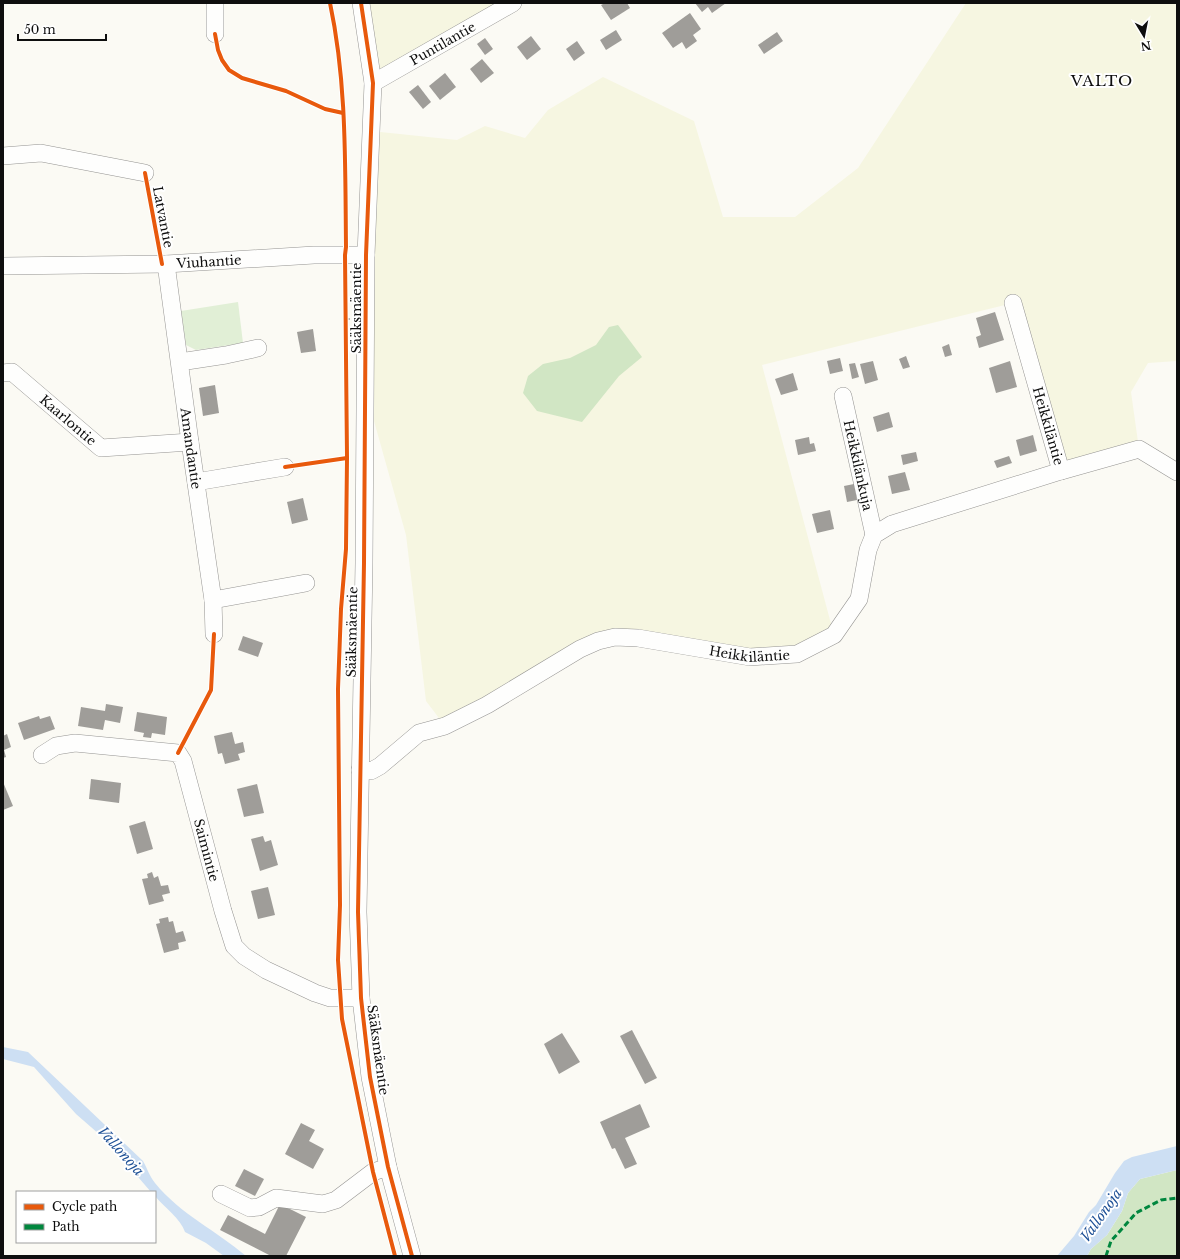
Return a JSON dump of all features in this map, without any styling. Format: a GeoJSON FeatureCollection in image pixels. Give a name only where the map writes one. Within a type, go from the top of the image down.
{"type":"FeatureCollection","features":[{"type":"Feature","properties":{"kind":"street"},"geometry":{"type":"LineString","coordinates":[[215,3],[215,34]]}},
{"type":"Feature","properties":{"kind":"street","name":"Sääksmäentie"},"geometry":{"type":"LineString","coordinates":[[361,3],[373,83],[366,255],[364,563],[358,912],[361,998],[370,1077],[388,1167],[412,1256]]}},
{"type":"Feature","properties":{"kind":"street","name":"Puntilantie"},"geometry":{"type":"LineString","coordinates":[[373,83],[513,3]]}},
{"type":"Feature","properties":{"kind":"street","name":"Latvantie"},"geometry":{"type":"LineString","coordinates":[[3,156],[41,153],[145,173]]}},
{"type":"Feature","properties":{"kind":"street","name":"Viuhantie"},"geometry":{"type":"LineString","coordinates":[[3,266],[166,264],[314,255],[366,255]]}},
{"type":"Feature","properties":{"kind":"street","name":"Amandantie"},"geometry":{"type":"LineString","coordinates":[[166,264],[213,600],[214,634]]}},
{"type":"Feature","properties":{"kind":"street","name":"Heikkiläntie"},"geometry":{"type":"LineString","coordinates":[[360,770],[371,772],[419,733],[445,726],[487,705],[580,649],[598,641],[615,637],[638,638],[750,658],[797,654],[834,635],[859,599],[868,550],[874,535],[892,524],[1061,471],[1013,303]]}},
{"type":"Feature","properties":{"kind":"street"},"geometry":{"type":"LineString","coordinates":[[180,362],[226,355],[258,348]]}},
{"type":"Feature","properties":{"kind":"street","name":"Kaarlontie"},"geometry":{"type":"LineString","coordinates":[[3,373],[12,372],[101,448],[190,442]]}},
{"type":"Feature","properties":{"kind":"street","name":"Heikkilänkuja"},"geometry":{"type":"LineString","coordinates":[[843,396],[874,535]]}},
{"type":"Feature","properties":{"kind":"street"},"geometry":{"type":"LineString","coordinates":[[1061,471],[1139,449],[1177,472]]}},
{"type":"Feature","properties":{"kind":"street"},"geometry":{"type":"LineString","coordinates":[[196,482],[285,467]]}},
{"type":"Feature","properties":{"kind":"street"},"geometry":{"type":"LineString","coordinates":[[213,600],[306,583]]}},
{"type":"Feature","properties":{"kind":"street","name":"Saimintie"},"geometry":{"type":"LineString","coordinates":[[42,755],[56,746],[75,742],[178,753],[183,761],[223,911],[234,946],[244,956],[266,970],[315,993],[330,998],[361,998]]}},
{"type":"Feature","properties":{"kind":"street"},"geometry":{"type":"LineString","coordinates":[[221,1194],[250,1208],[259,1207],[276,1198],[323,1204],[336,1200],[373,1172],[388,1167]]}},
{"type":"Feature","properties":{"kind":"path"},"geometry":{"type":"LineString","coordinates":[[346,311],[346,327]]}},
{"type":"Feature","properties":{"kind":"green space"},"geometry":{"type":"Polygon","coordinates":[[[361,3],[513,3],[373,83],[361,3]]]}},
{"type":"Feature","properties":{"kind":"green space"},"geometry":{"type":"Polygon","coordinates":[[[966,3],[1177,3],[1177,361],[1148,363],[1131,392],[1139,449],[1061,471],[1013,303],[762,365],[834,635],[797,654],[615,637],[445,726],[426,701],[406,535],[365,389],[371,131],[457,140],[485,126],[525,138],[548,110],[603,77],[694,121],[723,217],[795,217],[858,168],[966,3]]]}},
{"type":"Feature","properties":{"kind":"green space"},"geometry":{"type":"Polygon","coordinates":[[[238,302],[243,343],[196,350],[186,345],[181,311],[238,302]]]}},
{"type":"Feature","properties":{"kind":"green space"},"geometry":{"type":"Polygon","coordinates":[[[618,325],[642,357],[619,376],[582,422],[537,411],[523,393],[528,376],[543,364],[570,358],[596,345],[609,327],[618,325]]]}},
{"type":"Feature","properties":{"kind":"green space"},"geometry":{"type":"Polygon","coordinates":[[[1177,1170],[1177,1256],[1087,1256],[1091,1249],[1107,1235],[1122,1211],[1128,1193],[1140,1179],[1177,1170]]]}},
{"type":"Feature","properties":{"kind":"water","name":"Vallonoja"},"geometry":{"type":"Polygon","coordinates":[[[3,1047],[28,1052],[143,1161],[153,1181],[165,1194],[187,1213],[246,1256],[224,1256],[206,1243],[185,1232],[180,1222],[156,1197],[156,1191],[150,1191],[107,1141],[76,1114],[34,1067],[3,1059],[3,1047]]]}},
{"type":"Feature","properties":{"kind":"water","name":"Vallonoja"},"geometry":{"type":"Polygon","coordinates":[[[1177,1146],[1177,1170],[1140,1179],[1128,1193],[1122,1211],[1107,1235],[1091,1249],[1087,1256],[1057,1256],[1074,1236],[1089,1212],[1096,1205],[1124,1161],[1132,1157],[1177,1146]]]}},
{"type":"Feature","properties":{"kind":"building"},"geometry":{"type":"Polygon","coordinates":[[[605,3],[627,3],[630,8],[611,20],[601,5],[605,3]]]}},
{"type":"Feature","properties":{"kind":"building"},"geometry":{"type":"Polygon","coordinates":[[[695,3],[726,3],[712,13],[708,7],[702,12],[695,3]]]}},
{"type":"Feature","properties":{"kind":"building"},"geometry":{"type":"Polygon","coordinates":[[[690,13],[701,29],[693,35],[697,41],[686,49],[682,42],[673,48],[662,33],[690,13]]]}},
{"type":"Feature","properties":{"kind":"building"},"geometry":{"type":"Polygon","coordinates":[[[616,30],[622,40],[606,50],[600,40],[616,30]]]}},
{"type":"Feature","properties":{"kind":"building"},"geometry":{"type":"Polygon","coordinates":[[[777,32],[783,41],[764,54],[758,45],[777,32]]]}},
{"type":"Feature","properties":{"kind":"building"},"geometry":{"type":"Polygon","coordinates":[[[531,36],[541,49],[527,60],[517,47],[531,36]]]}},
{"type":"Feature","properties":{"kind":"building"},"geometry":{"type":"Polygon","coordinates":[[[485,38],[493,49],[485,55],[477,44],[485,38]]]}},
{"type":"Feature","properties":{"kind":"building"},"geometry":{"type":"Polygon","coordinates":[[[577,41],[585,53],[574,61],[566,49],[577,41]]]}},
{"type":"Feature","properties":{"kind":"building"},"geometry":{"type":"Polygon","coordinates":[[[482,59],[494,73],[481,83],[470,69],[482,59]]]}},
{"type":"Feature","properties":{"kind":"building"},"geometry":{"type":"Polygon","coordinates":[[[445,73],[456,87],[440,100],[429,86],[445,73]]]}},
{"type":"Feature","properties":{"kind":"building"},"geometry":{"type":"Polygon","coordinates":[[[418,85],[431,102],[423,109],[409,92],[418,85]]]}},
{"type":"Feature","properties":{"kind":"building"},"geometry":{"type":"Polygon","coordinates":[[[995,312],[1004,340],[979,348],[976,337],[981,335],[976,318],[995,312]]]}},
{"type":"Feature","properties":{"kind":"building"},"geometry":{"type":"Polygon","coordinates":[[[313,329],[316,351],[301,353],[297,332],[313,329]]]}},
{"type":"Feature","properties":{"kind":"building"},"geometry":{"type":"Polygon","coordinates":[[[949,344],[952,355],[945,357],[942,347],[949,344]]]}},
{"type":"Feature","properties":{"kind":"building"},"geometry":{"type":"Polygon","coordinates":[[[906,356],[910,367],[903,369],[899,359],[906,356]]]}},
{"type":"Feature","properties":{"kind":"building"},"geometry":{"type":"Polygon","coordinates":[[[840,358],[843,371],[830,374],[827,361],[840,358]]]}},
{"type":"Feature","properties":{"kind":"building"},"geometry":{"type":"Polygon","coordinates":[[[873,361],[878,380],[865,384],[860,364],[873,361]]]}},
{"type":"Feature","properties":{"kind":"building"},"geometry":{"type":"Polygon","coordinates":[[[1010,361],[1017,387],[996,393],[989,368],[1010,361]]]}},
{"type":"Feature","properties":{"kind":"building"},"geometry":{"type":"Polygon","coordinates":[[[855,363],[859,377],[852,379],[849,364],[855,363]]]}},
{"type":"Feature","properties":{"kind":"building"},"geometry":{"type":"Polygon","coordinates":[[[793,373],[798,390],[781,395],[775,379],[793,373]]]}},
{"type":"Feature","properties":{"kind":"building"},"geometry":{"type":"Polygon","coordinates":[[[215,385],[219,413],[203,416],[199,388],[215,385]]]}},
{"type":"Feature","properties":{"kind":"building"},"geometry":{"type":"Polygon","coordinates":[[[889,412],[893,427],[877,432],[873,417],[889,412]]]}},
{"type":"Feature","properties":{"kind":"building"},"geometry":{"type":"Polygon","coordinates":[[[1033,435],[1037,451],[1020,456],[1016,440],[1033,435]]]}},
{"type":"Feature","properties":{"kind":"building"},"geometry":{"type":"Polygon","coordinates":[[[809,437],[810,444],[814,443],[816,451],[798,455],[795,440],[809,437]]]}},
{"type":"Feature","properties":{"kind":"building"},"geometry":{"type":"Polygon","coordinates":[[[916,452],[918,461],[903,465],[901,455],[916,452]]]}},
{"type":"Feature","properties":{"kind":"building"},"geometry":{"type":"Polygon","coordinates":[[[1009,456],[1012,463],[997,468],[994,461],[1009,456]]]}},
{"type":"Feature","properties":{"kind":"building"},"geometry":{"type":"Polygon","coordinates":[[[905,472],[910,490],[892,494],[888,476],[905,472]]]}},
{"type":"Feature","properties":{"kind":"building"},"geometry":{"type":"Polygon","coordinates":[[[854,484],[857,500],[847,502],[844,486],[854,484]]]}},
{"type":"Feature","properties":{"kind":"building"},"geometry":{"type":"Polygon","coordinates":[[[303,498],[308,520],[292,524],[287,502],[303,498]]]}},
{"type":"Feature","properties":{"kind":"building"},"geometry":{"type":"Polygon","coordinates":[[[830,510],[834,529],[817,533],[812,514],[830,510]]]}},
{"type":"Feature","properties":{"kind":"building"},"geometry":{"type":"Polygon","coordinates":[[[243,636],[263,643],[258,657],[238,650],[243,636]]]}},
{"type":"Feature","properties":{"kind":"building"},"geometry":{"type":"Polygon","coordinates":[[[106,704],[123,707],[120,723],[105,720],[103,730],[78,726],[81,707],[105,711],[106,704]]]}},
{"type":"Feature","properties":{"kind":"building"},"geometry":{"type":"Polygon","coordinates":[[[137,712],[167,717],[165,735],[152,733],[151,738],[143,737],[144,733],[134,731],[137,712]]]}},
{"type":"Feature","properties":{"kind":"building"},"geometry":{"type":"Polygon","coordinates":[[[39,716],[40,719],[50,716],[55,729],[24,740],[18,723],[39,716]]]}},
{"type":"Feature","properties":{"kind":"building"},"geometry":{"type":"Polygon","coordinates":[[[232,732],[235,744],[243,742],[245,752],[238,754],[240,760],[225,764],[222,753],[218,754],[214,736],[232,732]]]}},
{"type":"Feature","properties":{"kind":"building"},"geometry":{"type":"Polygon","coordinates":[[[7,734],[11,747],[4,750],[6,757],[3,758],[3,736],[7,734]]]}},
{"type":"Feature","properties":{"kind":"building"},"geometry":{"type":"Polygon","coordinates":[[[91,779],[121,783],[119,803],[89,799],[91,779]]]}},
{"type":"Feature","properties":{"kind":"building"},"geometry":{"type":"Polygon","coordinates":[[[3,782],[13,806],[3,810],[3,782]]]}},
{"type":"Feature","properties":{"kind":"building"},"geometry":{"type":"Polygon","coordinates":[[[257,784],[264,813],[244,817],[237,789],[257,784]]]}},
{"type":"Feature","properties":{"kind":"building"},"geometry":{"type":"Polygon","coordinates":[[[145,821],[153,849],[137,854],[129,826],[145,821]]]}},
{"type":"Feature","properties":{"kind":"building"},"geometry":{"type":"Polygon","coordinates":[[[263,836],[265,842],[271,840],[278,865],[260,871],[251,839],[263,836]]]}},
{"type":"Feature","properties":{"kind":"building"},"geometry":{"type":"Polygon","coordinates":[[[152,872],[154,878],[158,876],[161,886],[168,885],[170,893],[162,895],[164,901],[149,905],[142,879],[148,878],[147,874],[152,872]]]}},
{"type":"Feature","properties":{"kind":"building"},"geometry":{"type":"Polygon","coordinates":[[[268,887],[275,915],[258,919],[251,891],[268,887]]]}},
{"type":"Feature","properties":{"kind":"building"},"geometry":{"type":"Polygon","coordinates":[[[168,917],[169,922],[173,921],[176,933],[183,931],[186,941],[178,943],[179,949],[164,953],[156,924],[160,923],[159,919],[168,917]]]}},
{"type":"Feature","properties":{"kind":"building"},"geometry":{"type":"Polygon","coordinates":[[[632,1030],[657,1078],[645,1084],[620,1036],[632,1030]]]}},
{"type":"Feature","properties":{"kind":"building"},"geometry":{"type":"Polygon","coordinates":[[[562,1033],[580,1062],[559,1074],[544,1044],[562,1033]]]}},
{"type":"Feature","properties":{"kind":"building"},"geometry":{"type":"Polygon","coordinates":[[[640,1104],[650,1127],[625,1138],[637,1164],[625,1169],[615,1148],[612,1149],[600,1122],[640,1104]]]}},
{"type":"Feature","properties":{"kind":"building"},"geometry":{"type":"Polygon","coordinates":[[[301,1123],[315,1130],[309,1141],[324,1149],[313,1169],[285,1154],[301,1123]]]}},
{"type":"Feature","properties":{"kind":"building"},"geometry":{"type":"Polygon","coordinates":[[[244,1169],[264,1179],[255,1196],[235,1186],[244,1169]]]}},
{"type":"Feature","properties":{"kind":"building"},"geometry":{"type":"Polygon","coordinates":[[[280,1204],[306,1217],[286,1256],[271,1256],[220,1230],[228,1215],[265,1234],[280,1204]]]}},
{"type":"Feature","properties":{"kind":"marked path"},"geometry":{"type":"LineString","coordinates":[[1106,1256],[1111,1241],[1136,1213],[1161,1200],[1177,1198]]}},
{"type":"Feature","properties":{"kind":"cycle path"},"geometry":{"type":"LineString","coordinates":[[330,3],[340,63],[344,124],[346,247],[346,549],[341,609],[338,689],[340,905],[338,960],[342,1019],[373,1172],[395,1256]]}},
{"type":"Feature","properties":{"kind":"cycle path"},"geometry":{"type":"LineString","coordinates":[[361,3],[373,83],[366,255],[364,563],[358,912],[361,998],[370,1077],[388,1167],[412,1256]]}},
{"type":"Feature","properties":{"kind":"cycle path"},"geometry":{"type":"LineString","coordinates":[[215,34],[218,50],[222,60],[229,70],[242,78],[286,91],[325,109],[343,113]]}},
{"type":"Feature","properties":{"kind":"cycle path"},"geometry":{"type":"LineString","coordinates":[[145,173],[162,264]]}},
{"type":"Feature","properties":{"kind":"cycle path"},"geometry":{"type":"LineString","coordinates":[[285,467],[347,458]]}},
{"type":"Feature","properties":{"kind":"cycle path"},"geometry":{"type":"LineString","coordinates":[[178,753],[211,690],[214,634]]}},
{"type":"Feature","properties":{"kind":"district","name":"VALTO"},"geometry":{"type":"Point","coordinates":[1102,80]}}]}
